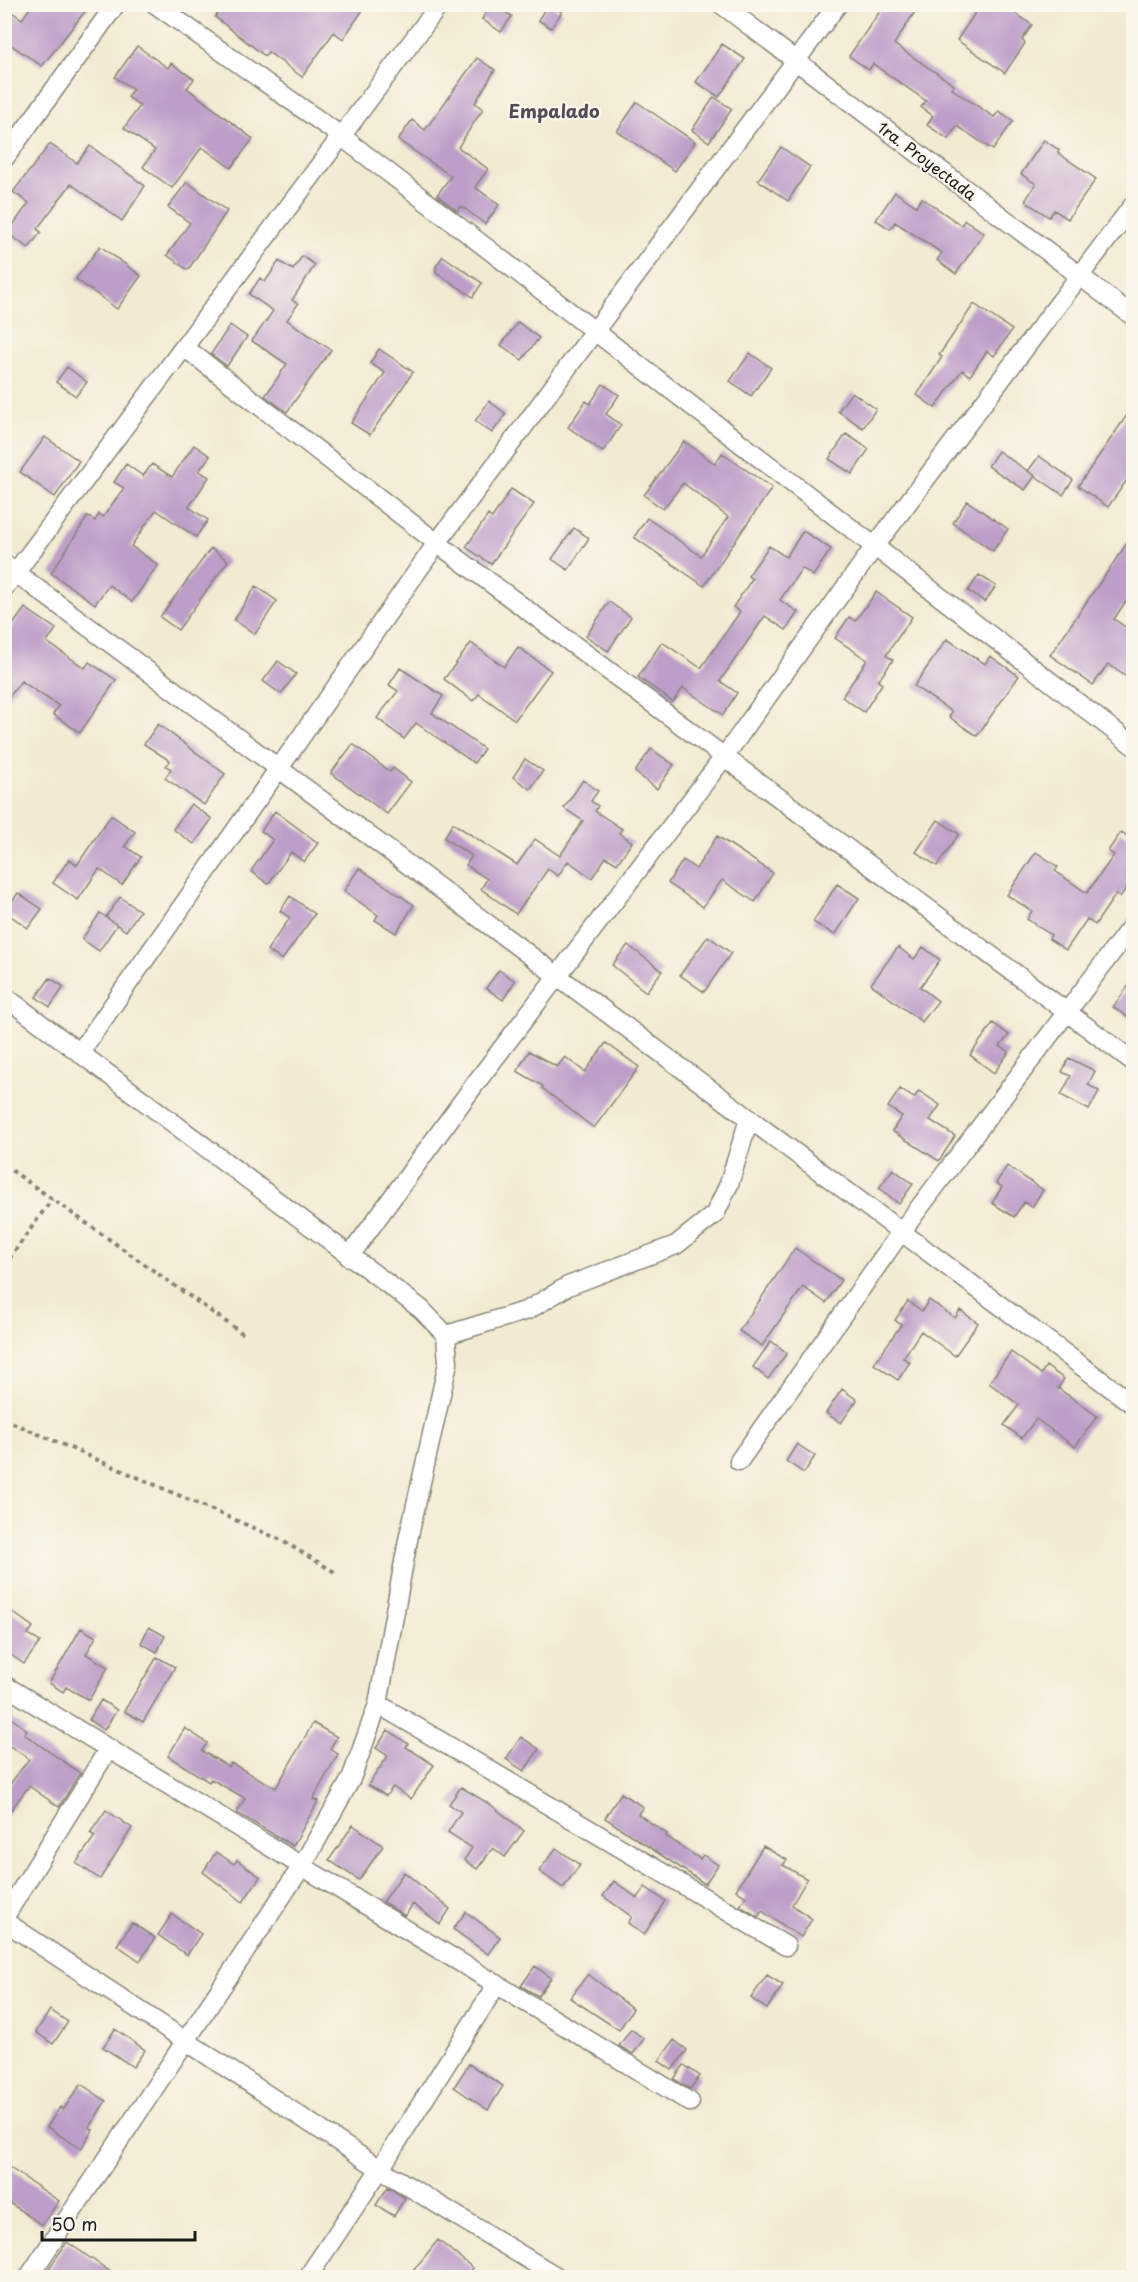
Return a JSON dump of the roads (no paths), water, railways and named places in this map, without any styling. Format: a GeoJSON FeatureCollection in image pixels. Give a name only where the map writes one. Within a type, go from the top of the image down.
{"type":"FeatureCollection","features":[{"type":"Feature","properties":{"kind":"street"},"geometry":{"type":"LineString","coordinates":[[4,159],[116,4]]}},
{"type":"Feature","properties":{"kind":"street"},"geometry":{"type":"LineString","coordinates":[[156,4],[341,136],[1134,746]]}},
{"type":"Feature","properties":{"kind":"street"},"geometry":{"type":"LineString","coordinates":[[4,588],[10,569],[184,347],[440,4]]}},
{"type":"Feature","properties":{"kind":"street","name":"1ra. Proyectada"},"geometry":{"type":"LineString","coordinates":[[722,4],[795,62],[1134,316]]}},
{"type":"Feature","properties":{"kind":"street"},"geometry":{"type":"LineString","coordinates":[[80,1052],[437,543],[838,4]]}},
{"type":"Feature","properties":{"kind":"street"},"geometry":{"type":"LineString","coordinates":[[349,1257],[475,1084],[559,977],[724,758],[875,546],[1134,204]]}},
{"type":"Feature","properties":{"kind":"street"},"geometry":{"type":"LineString","coordinates":[[184,347],[437,543],[1134,1062]]}},
{"type":"Feature","properties":{"kind":"street"},"geometry":{"type":"LineString","coordinates":[[10,569],[1134,1405]]}},
{"type":"Feature","properties":{"kind":"street"},"geometry":{"type":"LineString","coordinates":[[739,1461],[901,1232],[1134,923]]}},
{"type":"Feature","properties":{"kind":"street"},"geometry":{"type":"LineString","coordinates":[[4,996],[421,1309],[446,1335],[448,1363],[408,1540],[378,1704],[351,1779],[302,1866],[28,2277]]}},
{"type":"Feature","properties":{"kind":"street"},"geometry":{"type":"LineString","coordinates":[[446,1335],[528,1310],[568,1286],[676,1245],[715,1214],[729,1184],[749,1119]]}},
{"type":"Feature","properties":{"kind":"street"},"geometry":{"type":"LineString","coordinates":[[4,1684],[690,2102]]}},
{"type":"Feature","properties":{"kind":"street"},"geometry":{"type":"LineString","coordinates":[[378,1704],[786,1946]]}},
{"type":"Feature","properties":{"kind":"street"},"geometry":{"type":"LineString","coordinates":[[109,1748],[4,1920],[380,2169],[559,2277]]}},
{"type":"Feature","properties":{"kind":"street"},"geometry":{"type":"LineString","coordinates":[[307,2277],[380,2169],[497,1984]]}},
{"type":"Feature","properties":{"kind":"district","name":"Empalado"},"geometry":{"type":"Point","coordinates":[554,112]}}]}
